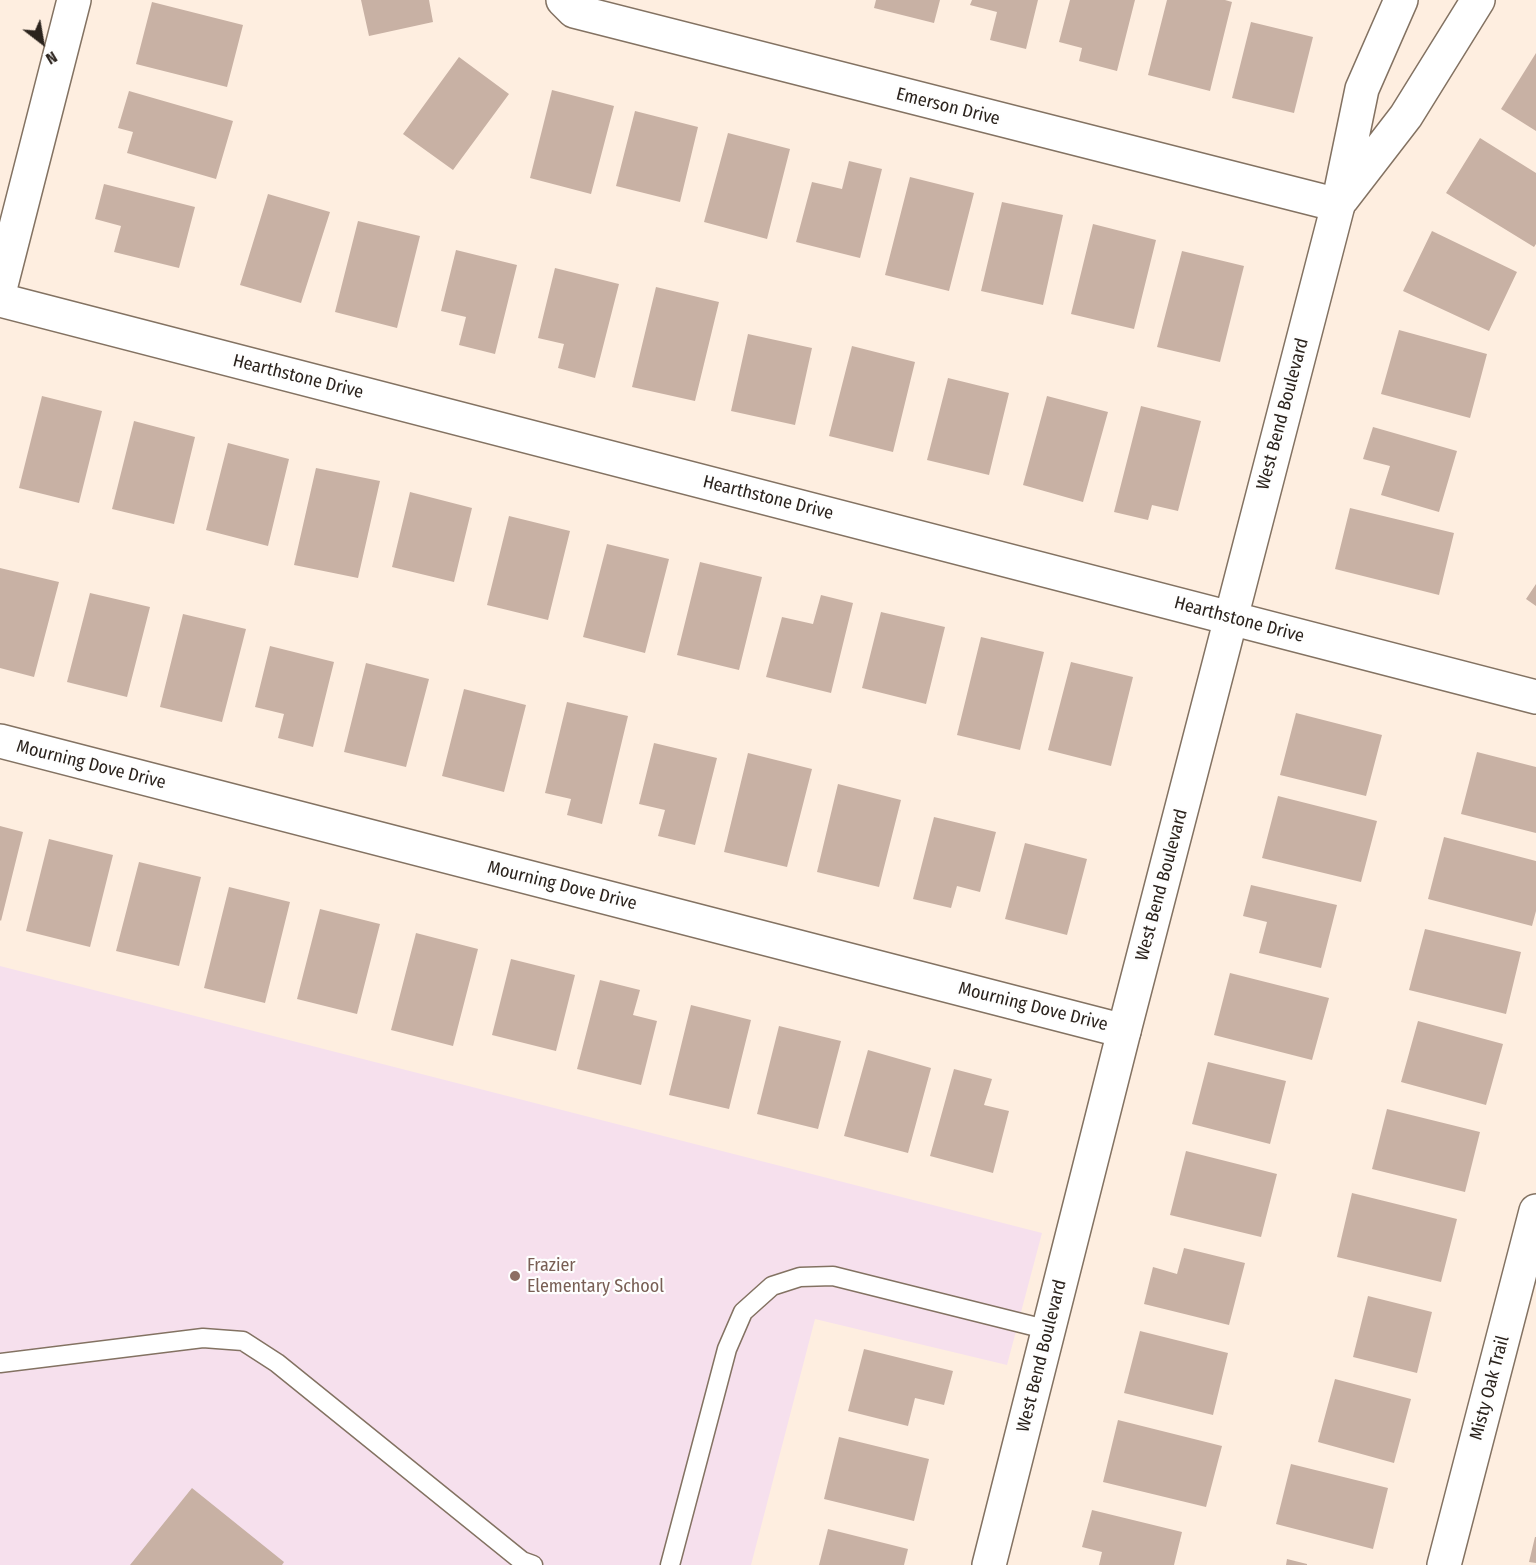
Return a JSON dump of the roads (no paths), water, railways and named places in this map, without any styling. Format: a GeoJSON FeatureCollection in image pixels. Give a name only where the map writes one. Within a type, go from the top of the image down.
{"type":"FeatureCollection","features":[{"type":"Feature","properties":{"kind":"street"},"geometry":{"type":"LineString","coordinates":[[0,289],[74,0]]}},
{"type":"Feature","properties":{"kind":"street","name":"Emerson Drive"},"geometry":{"type":"LineString","coordinates":[[564,0],[574,11],[1338,205]]}},
{"type":"Feature","properties":{"kind":"street","name":"West Bend Boulevard"},"geometry":{"type":"LineString","coordinates":[[989,1565],[1124,1031],[1338,205],[1362,89],[1401,0]]}},
{"type":"Feature","properties":{"kind":"street","name":"West Bend Boulevard"},"geometry":{"type":"LineString","coordinates":[[1338,205],[1406,116],[1478,0]]}},
{"type":"Feature","properties":{"kind":"street","name":"Hearthstone Drive"},"geometry":{"type":"LineString","coordinates":[[0,300],[1536,697]]}},
{"type":"Feature","properties":{"kind":"street","name":"Mourning Dove Drive"},"geometry":{"type":"LineString","coordinates":[[0,741],[1124,1031]]}},
{"type":"Feature","properties":{"kind":"street","name":"Misty Oak Trail"},"geometry":{"type":"LineString","coordinates":[[1444,1565],[1536,1211]]}},
{"type":"Feature","properties":{"kind":"lane"},"geometry":{"type":"LineString","coordinates":[[670,1565],[726,1349],[744,1312],[772,1286],[800,1277],[833,1276],[1049,1330]]}},
{"type":"Feature","properties":{"kind":"lane"},"geometry":{"type":"LineString","coordinates":[[0,1364],[203,1338],[243,1341],[277,1363],[522,1561],[532,1565]]}},
{"type":"Feature","properties":{"kind":"place","name":"Frazier Elementary School"},"geometry":{"type":"Point","coordinates":[515,1276]}}]}
